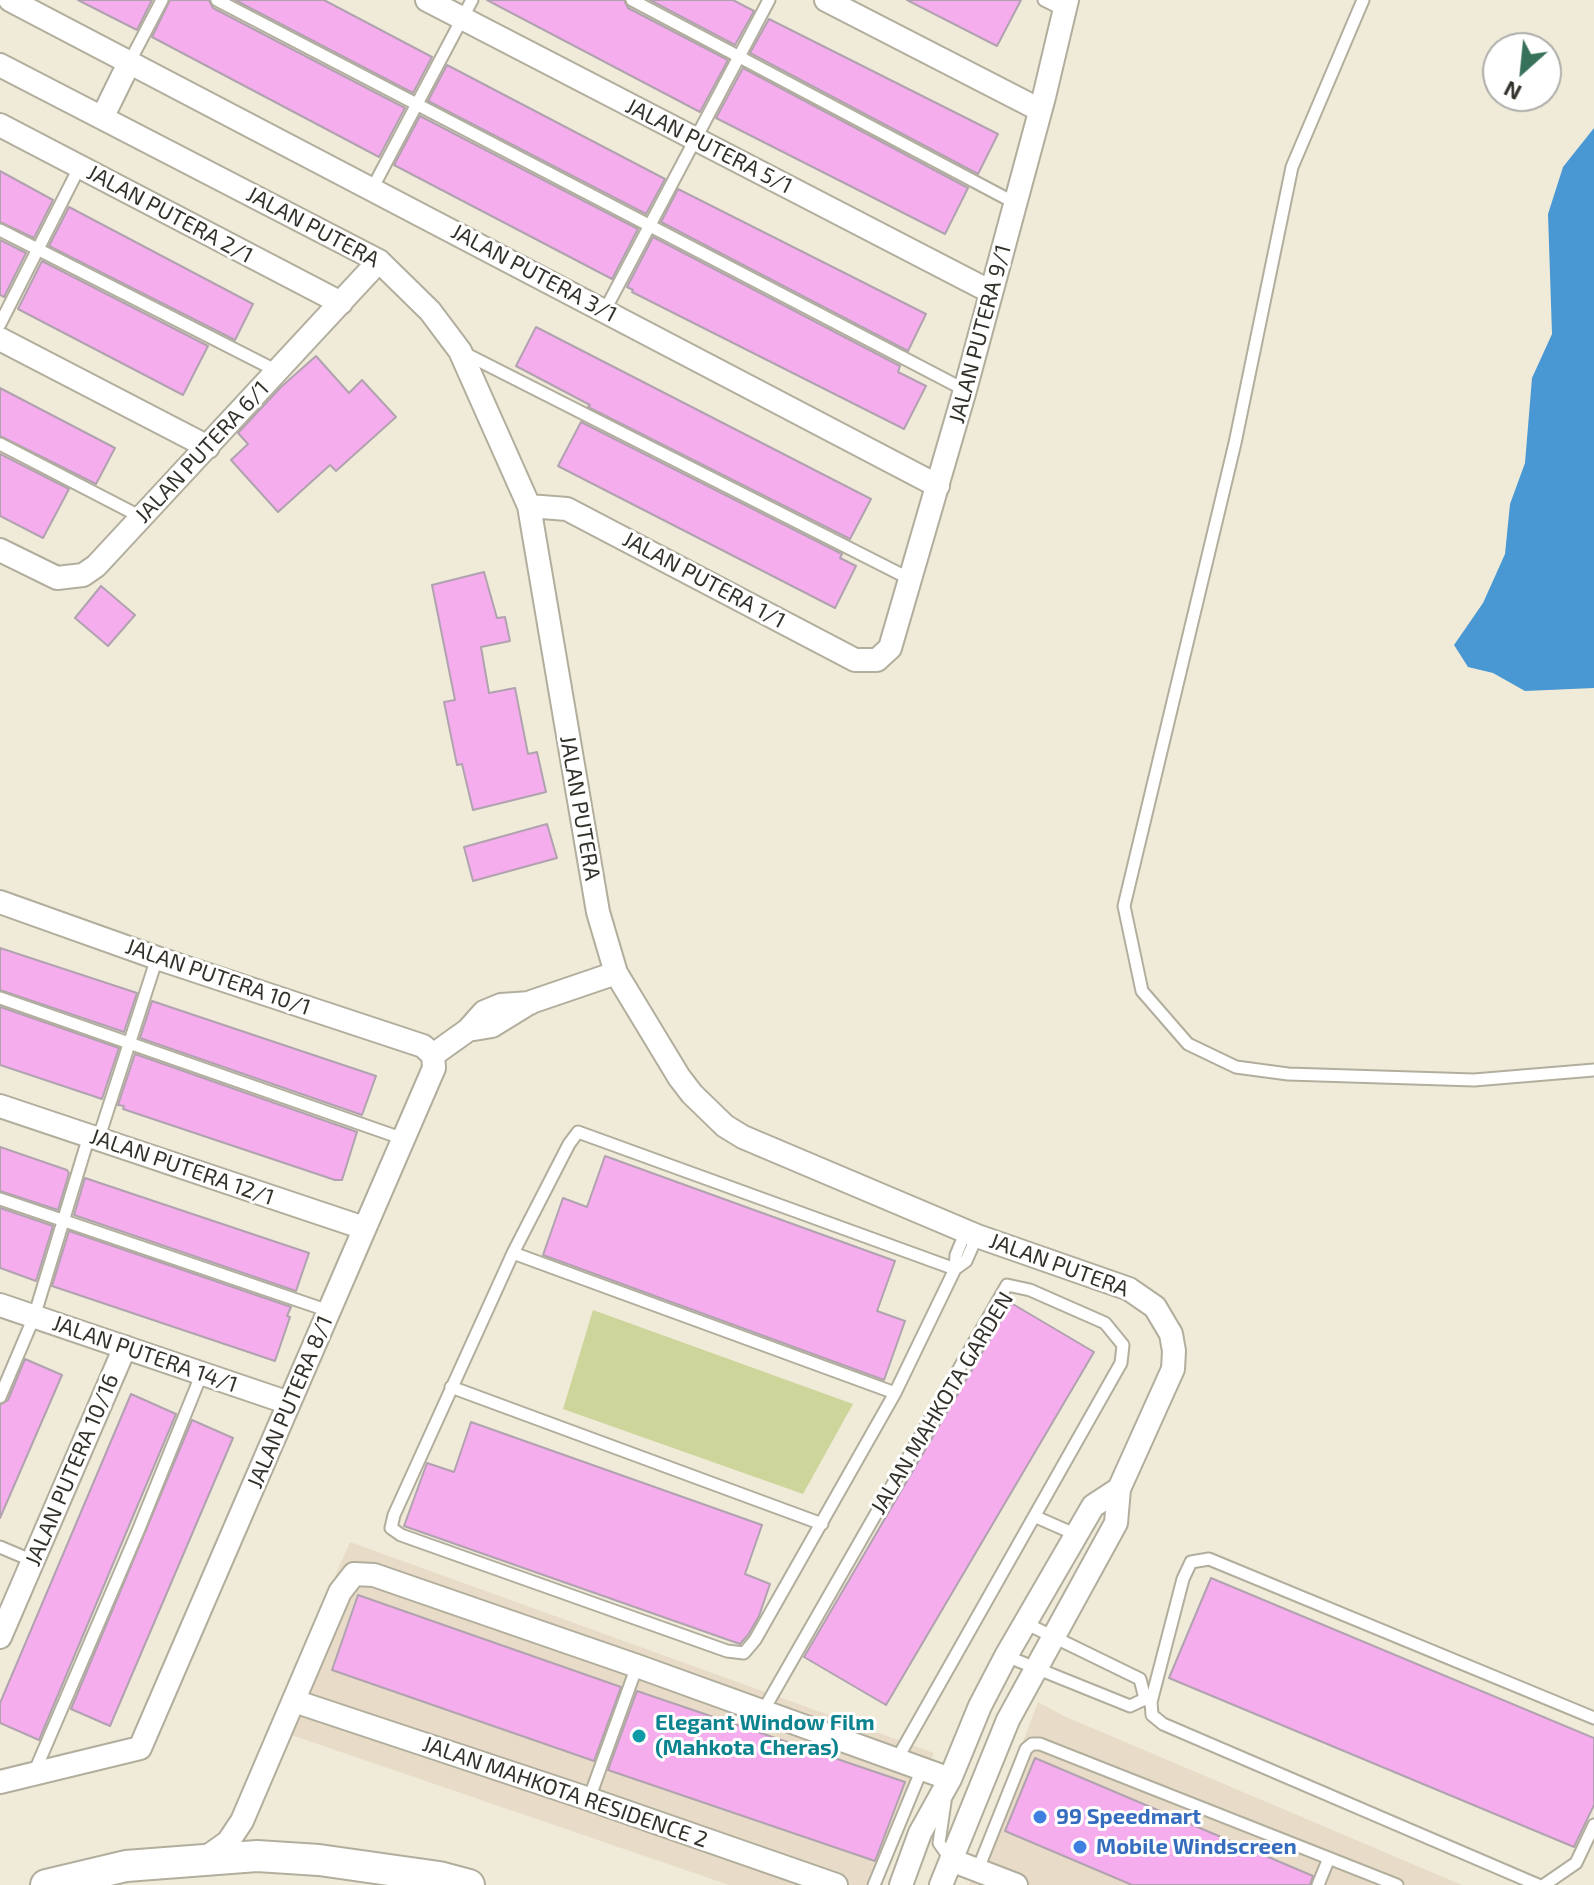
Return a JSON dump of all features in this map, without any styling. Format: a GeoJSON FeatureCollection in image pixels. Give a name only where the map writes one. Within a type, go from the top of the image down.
{"type":"FeatureCollection","features":[{"type":"Feature","properties":{"kind":"main road"},"geometry":{"type":"LineString","coordinates":[[46,1885],[126,1866],[257,1856],[319,1860],[439,1877],[469,1885]]}},
{"type":"Feature","properties":{"kind":"street","name":"JALAN PUTERA 3/1"},"geometry":{"type":"LineString","coordinates":[[10,0],[938,486]]}},
{"type":"Feature","properties":{"kind":"street","name":"JALAN PUTERA 5/1"},"geometry":{"type":"LineString","coordinates":[[427,0],[468,9],[695,138],[991,292]]}},
{"type":"Feature","properties":{"kind":"street"},"geometry":{"type":"LineString","coordinates":[[826,0],[1040,110]]}},
{"type":"Feature","properties":{"kind":"street","name":"JALAN PUTERA 9/1"},"geometry":{"type":"LineString","coordinates":[[877,660],[890,648],[965,390],[1040,110],[1059,3]]}},
{"type":"Feature","properties":{"kind":"street"},"geometry":{"type":"LineString","coordinates":[[103,116],[129,63]]}},
{"type":"Feature","properties":{"kind":"street","name":"JALAN PUTERA"},"geometry":{"type":"LineString","coordinates":[[0,65],[379,261],[430,311],[460,351],[529,506],[598,912],[616,973],[679,1077],[725,1126],[743,1137],[972,1234],[1129,1289],[1155,1307],[1164,1320],[1171,1334],[1173,1369],[1119,1489],[1116,1523],[1008,1720],[941,1885]]}},
{"type":"Feature","properties":{"kind":"street","name":"JALAN PUTERA 2/1"},"geometry":{"type":"LineString","coordinates":[[0,125],[341,303]]}},
{"type":"Feature","properties":{"kind":"street","name":"JALAN PUTERA 6/1"},"geometry":{"type":"LineString","coordinates":[[0,550],[57,578],[83,575],[96,566],[379,261]]}},
{"type":"Feature","properties":{"kind":"street"},"geometry":{"type":"LineString","coordinates":[[0,339],[208,447]]}},
{"type":"Feature","properties":{"kind":"street","name":"JALAN PUTERA 1/1"},"geometry":{"type":"LineString","coordinates":[[529,506],[567,509],[855,660],[877,660]]}},
{"type":"Feature","properties":{"kind":"street","name":"JALAN PUTERA 10/1"},"geometry":{"type":"LineString","coordinates":[[0,902],[157,958],[423,1046],[433,1055]]}},
{"type":"Feature","properties":{"kind":"street"},"geometry":{"type":"LineString","coordinates":[[433,1055],[468,1030],[492,1026],[531,1002],[616,973]]}},
{"type":"Feature","properties":{"kind":"street","name":"JALAN PUTERA 8/1"},"geometry":{"type":"LineString","coordinates":[[34,1773],[140,1748],[401,1138],[434,1068],[433,1055]]}},
{"type":"Feature","properties":{"kind":"street","name":"JALAN PUTERA 12/1"},"geometry":{"type":"LineString","coordinates":[[0,1106],[364,1228]]}},
{"type":"Feature","properties":{"kind":"street","name":"JALAN PUTERA 14/1"},"geometry":{"type":"LineString","coordinates":[[0,1305],[289,1403]]}},
{"type":"Feature","properties":{"kind":"street","name":"JALAN PUTERA 10/16"},"geometry":{"type":"LineString","coordinates":[[0,1637],[125,1347]]}},
{"type":"Feature","properties":{"kind":"street","name":"JALAN PUTERA"},"geometry":{"type":"LineString","coordinates":[[901,1885],[920,1833],[950,1779],[980,1706],[1006,1656],[1093,1506],[1119,1489]]}},
{"type":"Feature","properties":{"kind":"street"},"geometry":{"type":"LineString","coordinates":[[204,1859],[228,1842],[242,1821],[340,1592],[354,1574],[374,1575],[950,1779]]}},
{"type":"Feature","properties":{"kind":"street","name":"JALAN MAHKOTA RESIDENCE 2"},"geometry":{"type":"LineString","coordinates":[[294,1701],[836,1885]]}},
{"type":"Feature","properties":{"kind":"street"},"geometry":{"type":"LineString","coordinates":[[0,1782],[34,1773]]}},
{"type":"Feature","properties":{"kind":"street"},"geometry":{"type":"LineString","coordinates":[[951,1860],[1016,1885]]}},
{"type":"Feature","properties":{"kind":"lane"},"geometry":{"type":"LineString","coordinates":[[129,63],[162,0]]}},
{"type":"Feature","properties":{"kind":"lane"},"geometry":{"type":"LineString","coordinates":[[217,0],[965,390]]}},
{"type":"Feature","properties":{"kind":"lane"},"geometry":{"type":"LineString","coordinates":[[632,0],[1015,203]]}},
{"type":"Feature","properties":{"kind":"lane"},"geometry":{"type":"LineString","coordinates":[[605,310],[769,0]]}},
{"type":"Feature","properties":{"kind":"lane"},"geometry":{"type":"LineString","coordinates":[[1363,0],[1292,167],[1235,443],[1124,906],[1142,991],[1188,1044],[1236,1067],[1288,1074],[1474,1080],[1594,1070]]}},
{"type":"Feature","properties":{"kind":"lane"},"geometry":{"type":"LineString","coordinates":[[372,189],[468,9]]}},
{"type":"Feature","properties":{"kind":"lane"},"geometry":{"type":"LineString","coordinates":[[0,324],[80,166]]}},
{"type":"Feature","properties":{"kind":"lane"},"geometry":{"type":"LineString","coordinates":[[0,230],[278,372]]}},
{"type":"Feature","properties":{"kind":"lane"},"geometry":{"type":"LineString","coordinates":[[460,351],[910,579]]}},
{"type":"Feature","properties":{"kind":"lane"},"geometry":{"type":"LineString","coordinates":[[0,444],[141,517]]}},
{"type":"Feature","properties":{"kind":"lane"},"geometry":{"type":"LineString","coordinates":[[0,1397],[34,1317],[62,1221],[130,1042],[157,958]]}},
{"type":"Feature","properties":{"kind":"lane"},"geometry":{"type":"LineString","coordinates":[[0,998],[401,1138]]}},
{"type":"Feature","properties":{"kind":"lane"},"geometry":{"type":"LineString","coordinates":[[955,1269],[578,1132],[513,1253],[394,1515],[391,1528],[401,1535],[727,1651],[744,1653],[755,1640],[895,1393],[955,1269],[956,1255],[972,1234]]}},
{"type":"Feature","properties":{"kind":"lane"},"geometry":{"type":"LineString","coordinates":[[0,1199],[329,1311]]}},
{"type":"Feature","properties":{"kind":"lane"},"geometry":{"type":"LineString","coordinates":[[513,1253],[895,1393]]}},
{"type":"Feature","properties":{"kind":"lane","name":"JALAN MAHKOTA GARDEN"},"geometry":{"type":"LineString","coordinates":[[763,1711],[1007,1285],[1030,1290],[1105,1323],[1123,1345],[1121,1363],[897,1759]]}},
{"type":"Feature","properties":{"kind":"lane"},"geometry":{"type":"LineString","coordinates":[[34,1773],[202,1373]]}},
{"type":"Feature","properties":{"kind":"lane"},"geometry":{"type":"LineString","coordinates":[[451,1387],[822,1524]]}},
{"type":"Feature","properties":{"kind":"lane"},"geometry":{"type":"LineString","coordinates":[[1036,1517],[1077,1535]]}},
{"type":"Feature","properties":{"kind":"lane"},"geometry":{"type":"LineString","coordinates":[[0,1547],[33,1561]]}},
{"type":"Feature","properties":{"kind":"lane"},"geometry":{"type":"LineString","coordinates":[[1148,1701],[1183,1579],[1191,1562],[1209,1559],[1594,1718]]}},
{"type":"Feature","properties":{"kind":"lane"},"geometry":{"type":"LineString","coordinates":[[1025,1623],[1140,1679],[1152,1715],[1163,1724],[1541,1885],[1576,1863],[1594,1825]]}},
{"type":"Feature","properties":{"kind":"lane"},"geometry":{"type":"LineString","coordinates":[[1006,1656],[1130,1706],[1148,1701]]}},
{"type":"Feature","properties":{"kind":"lane"},"geometry":{"type":"LineString","coordinates":[[589,1799],[637,1666]]}},
{"type":"Feature","properties":{"kind":"lane"},"geometry":{"type":"LineString","coordinates":[[978,1869],[1026,1749],[1032,1744],[1040,1744],[1397,1885]]}},
{"type":"Feature","properties":{"kind":"lane"},"geometry":{"type":"LineString","coordinates":[[874,1885],[922,1769]]}},
{"type":"Feature","properties":{"kind":"lane"},"geometry":{"type":"LineString","coordinates":[[950,1779],[939,1843],[951,1860]]}},
{"type":"Feature","properties":{"kind":"lane"},"geometry":{"type":"LineString","coordinates":[[1318,1885],[1329,1858]]}},
{"type":"Feature","properties":{"kind":"shaded area"},"geometry":{"type":"Polygon","coordinates":[[[350,1542],[934,1753],[878,1885],[729,1885],[268,1727],[350,1542]]]}},
{"type":"Feature","properties":{"kind":"shaded area"},"geometry":{"type":"Polygon","coordinates":[[[1038,1702],[1064,1716],[1462,1885],[969,1885],[1038,1702]]]}},
{"type":"Feature","properties":{"kind":"green space"},"geometry":{"type":"Polygon","coordinates":[[[593,1310],[853,1404],[803,1494],[563,1409],[593,1310]]]}},
{"type":"Feature","properties":{"kind":"water"},"geometry":{"type":"Polygon","coordinates":[[[1594,128],[1594,688],[1525,691],[1493,673],[1468,667],[1454,645],[1483,603],[1505,554],[1510,504],[1525,463],[1532,378],[1552,334],[1548,214],[1563,167],[1594,128]]]}},
{"type":"Feature","properties":{"kind":"building"},"geometry":{"type":"Polygon","coordinates":[[[78,0],[152,0],[137,30],[78,0]]]}},
{"type":"Feature","properties":{"kind":"building"},"geometry":{"type":"Polygon","coordinates":[[[170,0],[209,0],[213,8],[405,108],[379,157],[152,37],[170,0]]]}},
{"type":"Feature","properties":{"kind":"building"},"geometry":{"type":"Polygon","coordinates":[[[235,0],[324,0],[432,57],[413,93],[235,0]]]}},
{"type":"Feature","properties":{"kind":"building"},"geometry":{"type":"Polygon","coordinates":[[[487,0],[624,0],[628,8],[728,60],[700,112],[487,0]]]}},
{"type":"Feature","properties":{"kind":"building"},"geometry":{"type":"Polygon","coordinates":[[[650,0],[733,0],[754,11],[735,45],[650,0]]]}},
{"type":"Feature","properties":{"kind":"building"},"geometry":{"type":"Polygon","coordinates":[[[907,0],[1021,0],[997,46],[907,0]]]}},
{"type":"Feature","properties":{"kind":"building"},"geometry":{"type":"Polygon","coordinates":[[[769,19],[998,134],[978,174],[750,53],[769,19]]]}},
{"type":"Feature","properties":{"kind":"building"},"geometry":{"type":"Polygon","coordinates":[[[447,65],[665,179],[646,214],[428,101],[447,65]]]}},
{"type":"Feature","properties":{"kind":"building"},"geometry":{"type":"Polygon","coordinates":[[[743,68],[968,188],[945,234],[716,118],[743,68]]]}},
{"type":"Feature","properties":{"kind":"building"},"geometry":{"type":"Polygon","coordinates":[[[420,116],[638,229],[612,279],[394,165],[420,116]]]}},
{"type":"Feature","properties":{"kind":"building"},"geometry":{"type":"Polygon","coordinates":[[[0,171],[53,200],[34,238],[0,222],[0,171]]]}},
{"type":"Feature","properties":{"kind":"building"},"geometry":{"type":"Polygon","coordinates":[[[678,189],[926,314],[908,351],[661,222],[678,189]]]}},
{"type":"Feature","properties":{"kind":"building"},"geometry":{"type":"Polygon","coordinates":[[[69,207],[253,304],[235,340],[49,246],[69,207]]]}},
{"type":"Feature","properties":{"kind":"building"},"geometry":{"type":"Polygon","coordinates":[[[653,237],[900,366],[898,372],[926,386],[904,429],[632,292],[627,287],[653,237]]]}},
{"type":"Feature","properties":{"kind":"building"},"geometry":{"type":"Polygon","coordinates":[[[0,240],[26,253],[4,297],[0,295],[0,240]]]}},
{"type":"Feature","properties":{"kind":"building"},"geometry":{"type":"Polygon","coordinates":[[[42,261],[208,346],[183,395],[18,309],[42,261]]]}},
{"type":"Feature","properties":{"kind":"building"},"geometry":{"type":"Polygon","coordinates":[[[536,327],[871,499],[850,539],[588,407],[590,405],[516,366],[536,327]]]}},
{"type":"Feature","properties":{"kind":"building"},"geometry":{"type":"Polygon","coordinates":[[[316,356],[349,393],[362,380],[396,417],[336,471],[330,465],[278,512],[231,460],[248,444],[238,433],[281,387],[316,356]]]}},
{"type":"Feature","properties":{"kind":"building"},"geometry":{"type":"Polygon","coordinates":[[[0,388],[115,448],[96,484],[0,436],[0,388]]]}},
{"type":"Feature","properties":{"kind":"building"},"geometry":{"type":"Polygon","coordinates":[[[581,422],[842,554],[840,558],[856,566],[835,608],[558,466],[581,422]]]}},
{"type":"Feature","properties":{"kind":"building"},"geometry":{"type":"Polygon","coordinates":[[[0,454],[69,489],[43,538],[0,516],[0,454]]]}},
{"type":"Feature","properties":{"kind":"building"},"geometry":{"type":"Polygon","coordinates":[[[484,572],[497,618],[505,617],[510,641],[481,647],[489,693],[515,688],[528,754],[537,752],[546,792],[473,810],[462,764],[457,765],[444,702],[455,700],[432,585],[484,572]]]}},
{"type":"Feature","properties":{"kind":"building"},"geometry":{"type":"Polygon","coordinates":[[[101,586],[135,615],[108,646],[75,618],[101,586]]]}},
{"type":"Feature","properties":{"kind":"building"},"geometry":{"type":"Polygon","coordinates":[[[547,824],[557,858],[473,881],[464,847],[547,824]]]}},
{"type":"Feature","properties":{"kind":"building"},"geometry":{"type":"Polygon","coordinates":[[[0,948],[137,993],[124,1032],[0,990],[0,948]]]}},
{"type":"Feature","properties":{"kind":"building"},"geometry":{"type":"Polygon","coordinates":[[[152,1001],[376,1076],[362,1115],[140,1038],[152,1001]]]}},
{"type":"Feature","properties":{"kind":"building"},"geometry":{"type":"Polygon","coordinates":[[[0,1007],[119,1048],[102,1099],[0,1065],[0,1007]]]}},
{"type":"Feature","properties":{"kind":"building"},"geometry":{"type":"Polygon","coordinates":[[[135,1054],[357,1132],[342,1180],[123,1109],[124,1106],[118,1105],[135,1054]]]}},
{"type":"Feature","properties":{"kind":"building"},"geometry":{"type":"Polygon","coordinates":[[[0,1147],[67,1170],[69,1173],[58,1210],[0,1191],[0,1147]]]}},
{"type":"Feature","properties":{"kind":"building"},"geometry":{"type":"Polygon","coordinates":[[[605,1156],[895,1261],[877,1311],[905,1321],[884,1380],[543,1255],[563,1198],[587,1207],[605,1156]]]}},
{"type":"Feature","properties":{"kind":"building"},"geometry":{"type":"Polygon","coordinates":[[[85,1178],[309,1253],[296,1291],[74,1215],[85,1178]]]}},
{"type":"Feature","properties":{"kind":"building"},"geometry":{"type":"Polygon","coordinates":[[[0,1208],[53,1226],[36,1281],[0,1268],[0,1208]]]}},
{"type":"Feature","properties":{"kind":"building"},"geometry":{"type":"Polygon","coordinates":[[[69,1231],[291,1307],[275,1361],[52,1286],[69,1231]]]}},
{"type":"Feature","properties":{"kind":"building"},"geometry":{"type":"Polygon","coordinates":[[[1011,1303],[1094,1352],[886,1705],[804,1657],[1011,1303]]]}},
{"type":"Feature","properties":{"kind":"building"},"geometry":{"type":"Polygon","coordinates":[[[25,1359],[62,1375],[0,1518],[0,1405],[8,1400],[25,1359]]]}},
{"type":"Feature","properties":{"kind":"building"},"geometry":{"type":"Polygon","coordinates":[[[131,1394],[176,1414],[39,1740],[0,1723],[0,1703],[131,1394]]]}},
{"type":"Feature","properties":{"kind":"building"},"geometry":{"type":"Polygon","coordinates":[[[192,1420],[233,1438],[110,1726],[71,1709],[192,1420]]]}},
{"type":"Feature","properties":{"kind":"building"},"geometry":{"type":"Polygon","coordinates":[[[471,1422],[762,1525],[745,1574],[770,1584],[759,1616],[748,1635],[740,1644],[404,1526],[427,1463],[454,1472],[471,1422]]]}},
{"type":"Feature","properties":{"kind":"building"},"geometry":{"type":"Polygon","coordinates":[[[1211,1578],[1594,1738],[1594,1805],[1574,1847],[1169,1678],[1211,1578]]]}},
{"type":"Feature","properties":{"kind":"building"},"geometry":{"type":"Polygon","coordinates":[[[358,1595],[621,1687],[594,1761],[332,1670],[358,1595]]]}},
{"type":"Feature","properties":{"kind":"building"},"geometry":{"type":"Polygon","coordinates":[[[637,1691],[905,1782],[875,1861],[608,1770],[637,1691]]]}},
{"type":"Feature","properties":{"kind":"building"},"geometry":{"type":"Polygon","coordinates":[[[1035,1758],[1313,1876],[1310,1885],[1132,1885],[1005,1831],[1035,1758]]]}},
{"type":"Feature","properties":{"kind":"place","name":"Elegant Window Film (Mahkota Cheras)"},"geometry":{"type":"Point","coordinates":[639,1736]}},
{"type":"Feature","properties":{"kind":"place","name":"99 Speedmart"},"geometry":{"type":"Point","coordinates":[1040,1817]}},
{"type":"Feature","properties":{"kind":"place","name":"Mobile Windscreen"},"geometry":{"type":"Point","coordinates":[1080,1847]}}]}
